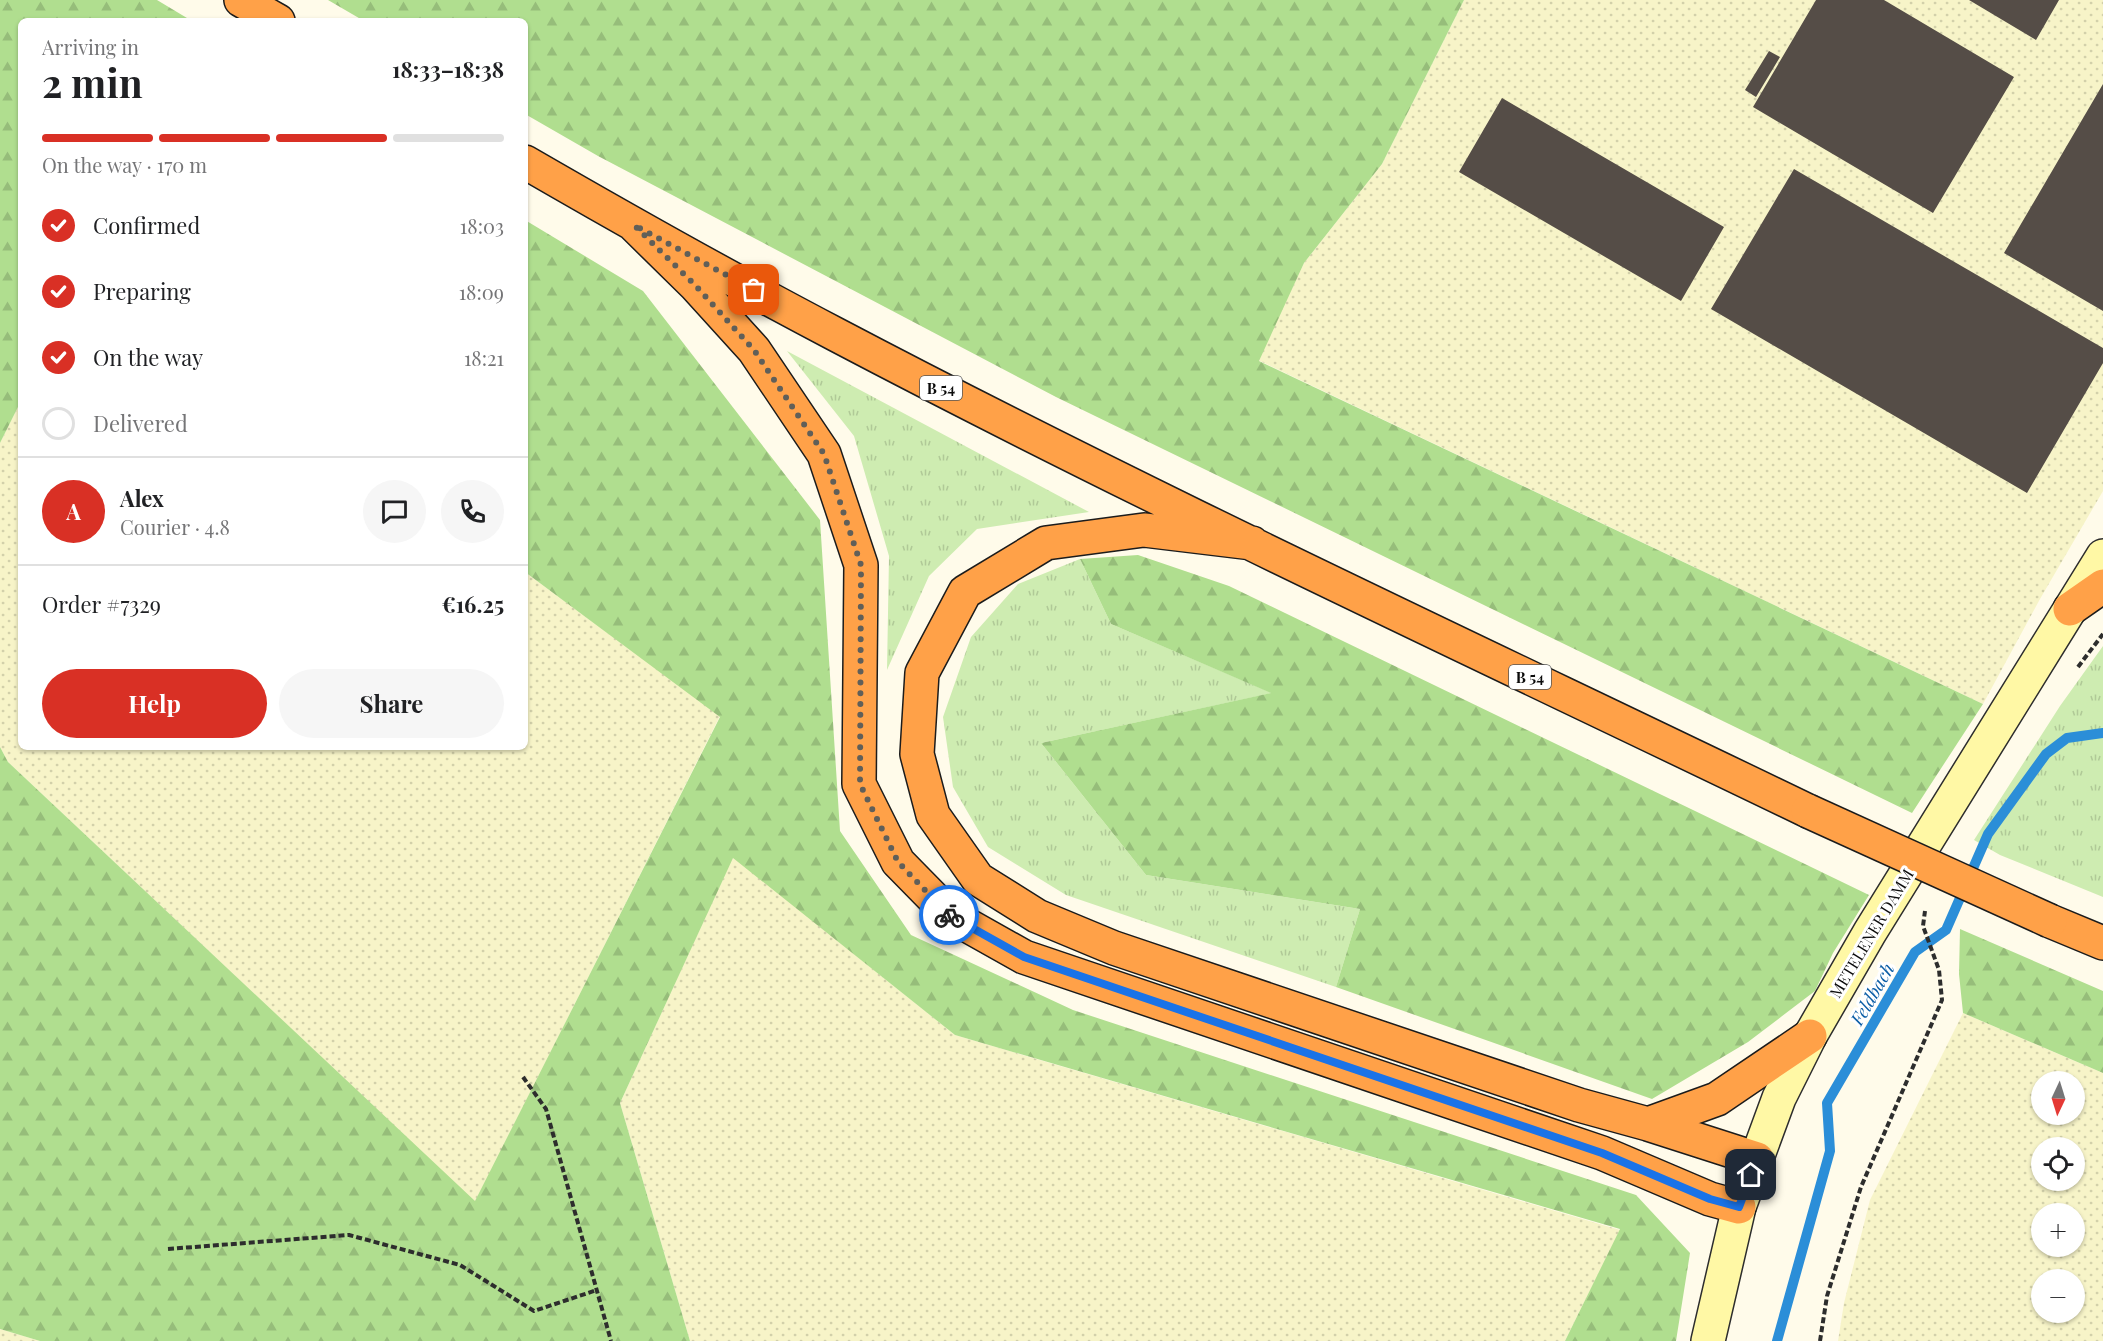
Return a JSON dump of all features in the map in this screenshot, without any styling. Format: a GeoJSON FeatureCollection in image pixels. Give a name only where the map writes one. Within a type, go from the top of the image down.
{"type":"FeatureCollection","features":[{"type":"Feature","properties":{"kind":"highway"},"geometry":{"type":"LineString","coordinates":[[241,0],[273,18]]}},
{"type":"Feature","properties":{"kind":"highway","name":"B 54"},"geometry":{"type":"LineString","coordinates":[[528,164],[634,225],[833,334],[1054,446],[1808,811],[2103,943]]}},
{"type":"Feature","properties":{"kind":"highway"},"geometry":{"type":"LineString","coordinates":[[634,225],[695,285],[754,350],[824,454],[861,565],[860,784],[898,862],[951,916],[1024,957],[1602,1153],[1710,1199],[1739,1207]]}},
{"type":"Feature","properties":{"kind":"highway"},"geometry":{"type":"LineString","coordinates":[[1252,543],[1144,530],[1046,543],[965,592],[922,672],[917,754],[933,815],[978,879],[1037,916],[1114,948],[1579,1105],[1648,1124],[1757,1159]]}},
{"type":"Feature","properties":{"kind":"highway"},"geometry":{"type":"LineString","coordinates":[[2070,609],[2103,586]]}},
{"type":"Feature","properties":{"kind":"highway"},"geometry":{"type":"LineString","coordinates":[[1648,1124],[1718,1100],[1809,1036]]}},
{"type":"Feature","properties":{"kind":"main road","name":"METELENER DAMM"},"geometry":{"type":"LineString","coordinates":[[1708,1341],[1739,1207],[1779,1098],[1809,1036],[1870,932],[2103,556]]}},
{"type":"Feature","properties":{"kind":"path"},"geometry":{"type":"LineString","coordinates":[[1820,1341],[1827,1296],[1861,1187],[1942,1000],[1939,970],[1923,926]]}},
{"type":"Feature","properties":{"kind":"path"},"geometry":{"type":"LineString","coordinates":[[523,1077],[546,1109],[611,1341]]}},
{"type":"Feature","properties":{"kind":"path"},"geometry":{"type":"LineString","coordinates":[[168,1250],[349,1235],[460,1265],[534,1311],[597,1290]]}},
{"type":"Feature","properties":{"kind":"shaded area"},"geometry":{"type":"Polygon","coordinates":[[[1464,0],[2103,0],[2103,491],[2040,599],[1983,704],[1258,360],[1304,263],[1382,164],[1464,0]]]}},
{"type":"Feature","properties":{"kind":"shaded area"},"geometry":{"type":"Polygon","coordinates":[[[18,407],[18,750],[528,750],[528,574],[720,716],[475,1202],[8,762],[0,747],[0,443],[18,407]]]}},
{"type":"Feature","properties":{"kind":"shaded area"},"geometry":{"type":"Polygon","coordinates":[[[733,857],[955,1035],[1620,1230],[1565,1341],[690,1341],[620,1103],[733,857]]]}},
{"type":"Feature","properties":{"kind":"shaded area"},"geometry":{"type":"Polygon","coordinates":[[[1963,1013],[2103,1073],[2103,1341],[1838,1341],[1844,1303],[1870,1200],[1963,1013]]]}},
{"type":"Feature","properties":{"kind":"shaded area"},"geometry":{"type":"Polygon","coordinates":[[[0,1329],[40,1341],[0,1341],[0,1329]]]}},
{"type":"Feature","properties":{"kind":"green space"},"geometry":{"type":"Polygon","coordinates":[[[0,0],[157,0],[187,18],[18,18],[18,407],[0,443],[0,0]]]}},
{"type":"Feature","properties":{"kind":"green space"},"geometry":{"type":"Polygon","coordinates":[[[328,0],[1464,0],[1382,164],[1304,263],[1259,361],[1983,704],[1912,813],[1056,397],[598,156],[528,116],[528,18],[359,18],[328,0]]]}},
{"type":"Feature","properties":{"kind":"green space"},"geometry":{"type":"Polygon","coordinates":[[[528,222],[643,291],[820,520],[840,831],[911,935],[1073,1010],[1636,1195],[1690,1253],[1676,1341],[1565,1341],[1620,1229],[955,1035],[733,858],[620,1103],[690,1341],[40,1341],[0,1329],[0,747],[8,762],[475,1201],[720,717],[528,574],[528,222]]]}},
{"type":"Feature","properties":{"kind":"green space"},"geometry":{"type":"Polygon","coordinates":[[[787,351],[1089,512],[977,529],[929,576],[887,670],[889,556],[854,436],[787,351]]]}},
{"type":"Feature","properties":{"kind":"green space"},"geometry":{"type":"Polygon","coordinates":[[[1138,555],[1229,586],[1869,895],[1833,953],[1815,991],[1748,1042],[1652,1099],[1336,987],[1360,909],[1146,875],[1041,743],[1271,693],[1111,624],[1080,559],[1138,555]]]}},
{"type":"Feature","properties":{"kind":"green space"},"geometry":{"type":"Polygon","coordinates":[[[1080,559],[1111,624],[1272,693],[1041,743],[1146,875],[1360,909],[1336,987],[1066,895],[988,847],[953,787],[943,717],[971,637],[1018,584],[1080,559]]]}},
{"type":"Feature","properties":{"kind":"green space"},"geometry":{"type":"Polygon","coordinates":[[[2103,646],[2103,897],[2000,855],[1974,840],[2060,706],[2103,646]]]}},
{"type":"Feature","properties":{"kind":"green space"},"geometry":{"type":"Polygon","coordinates":[[[1960,929],[2103,991],[2103,1073],[1963,1013],[1959,974],[1960,929]]]}},
{"type":"Feature","properties":{"kind":"building"},"geometry":{"type":"Polygon","coordinates":[[[1816,0],[1884,0],[2014,77],[1933,213],[1753,107],[1816,0]]]}},
{"type":"Feature","properties":{"kind":"building"},"geometry":{"type":"Polygon","coordinates":[[[1969,0],[2059,0],[2036,40],[1969,0]]]}},
{"type":"Feature","properties":{"kind":"building"},"geometry":{"type":"Polygon","coordinates":[[[1769,51],[1780,57],[1756,97],[1745,90],[1769,51]]]}},
{"type":"Feature","properties":{"kind":"building"},"geometry":{"type":"Polygon","coordinates":[[[2103,84],[2103,311],[2004,253],[2103,84]]]}},
{"type":"Feature","properties":{"kind":"building"},"geometry":{"type":"Polygon","coordinates":[[[1502,98],[1724,227],[1681,301],[1459,172],[1502,98]]]}},
{"type":"Feature","properties":{"kind":"building"},"geometry":{"type":"Polygon","coordinates":[[[1794,169],[2103,348],[2103,363],[2027,493],[1711,309],[1794,169]]]}},
{"type":"Feature","properties":{"kind":"waterway","name":"Feldbach"},"geometry":{"type":"LineString","coordinates":[[1777,1341],[1830,1151],[1827,1103],[1915,952],[1946,930],[1988,834],[2046,754],[2067,738],[2103,733]]}},
{"type":"Feature","properties":{"kind":"way so far"},"geometry":{"type":"LineString","coordinates":[[754,290],[634,225],[695,285],[754,350],[824,454],[861,565],[860,784],[898,862],[949,915]]}},
{"type":"Feature","properties":{"kind":"route"},"geometry":{"type":"LineString","coordinates":[[949,915],[1024,957],[1602,1153],[1710,1199],[1739,1207],[1751,1175]]}}]}
